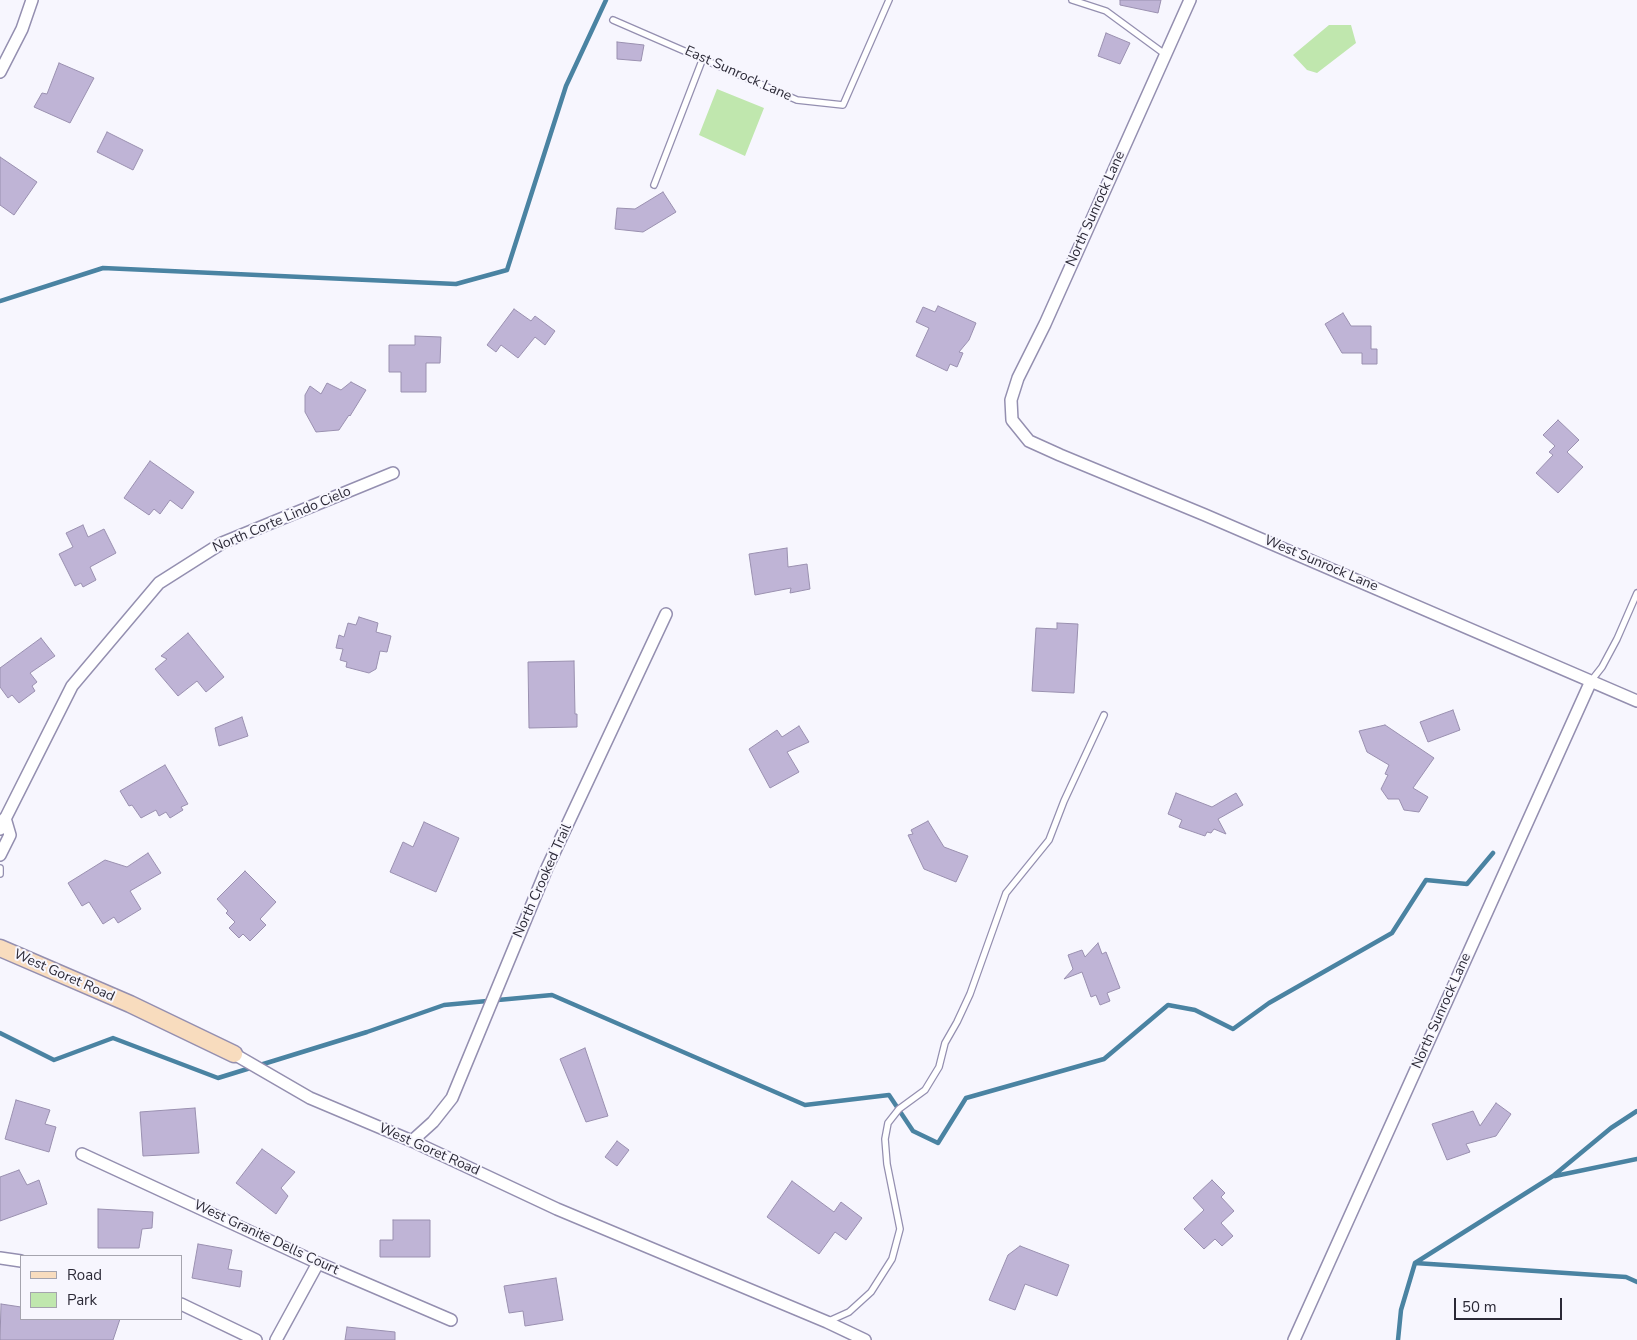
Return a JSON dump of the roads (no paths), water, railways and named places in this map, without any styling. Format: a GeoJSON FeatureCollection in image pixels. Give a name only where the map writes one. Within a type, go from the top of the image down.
{"type":"FeatureCollection","features":[{"type":"Feature","properties":{"kind":"street"},"geometry":{"type":"LineString","coordinates":[[0,72],[22,29],[32,0]]}},
{"type":"Feature","properties":{"kind":"street","name":"North Sunrock Lane"},"geometry":{"type":"LineString","coordinates":[[1012,420],[1011,400],[1018,378],[1045,324],[1190,0]]}},
{"type":"Feature","properties":{"kind":"street","name":"West Sunrock Lane"},"geometry":{"type":"LineString","coordinates":[[1012,420],[1029,441],[1060,455],[1205,515],[1637,701]]}},
{"type":"Feature","properties":{"kind":"street","name":"North Corte Lindo Cielo"},"geometry":{"type":"LineString","coordinates":[[0,829],[72,686],[159,583],[222,544],[393,473]]}},
{"type":"Feature","properties":{"kind":"street","name":"North Crooked Trail"},"geometry":{"type":"LineString","coordinates":[[412,1141],[433,1122],[452,1098],[547,868],[666,614]]}},
{"type":"Feature","properties":{"kind":"street","name":"North Sunrock Lane"},"geometry":{"type":"LineString","coordinates":[[1294,1340],[1591,682]]}},
{"type":"Feature","properties":{"kind":"street"},"geometry":{"type":"LineString","coordinates":[[0,855],[10,836],[5,818]]}},
{"type":"Feature","properties":{"kind":"street","name":"West Goret Road"},"geometry":{"type":"LineString","coordinates":[[0,948],[130,1004],[234,1054],[310,1098],[412,1141],[557,1209],[827,1322],[865,1340]]}},
{"type":"Feature","properties":{"kind":"street","name":"West Granite Dells Court"},"geometry":{"type":"LineString","coordinates":[[82,1154],[318,1263],[451,1320]]}},
{"type":"Feature","properties":{"kind":"street"},"geometry":{"type":"LineString","coordinates":[[0,1258],[20,1261]]}},
{"type":"Feature","properties":{"kind":"street"},"geometry":{"type":"LineString","coordinates":[[276,1340],[318,1263]]}},
{"type":"Feature","properties":{"kind":"street"},"geometry":{"type":"LineString","coordinates":[[182,1304],[256,1340]]}},
{"type":"Feature","properties":{"kind":"lane","name":"East Sunrock Lane"},"geometry":{"type":"LineString","coordinates":[[613,20],[797,100],[843,105],[889,0]]}},
{"type":"Feature","properties":{"kind":"lane"},"geometry":{"type":"LineString","coordinates":[[1072,0],[1106,11],[1166,55]]}},
{"type":"Feature","properties":{"kind":"lane"},"geometry":{"type":"LineString","coordinates":[[654,185],[703,58]]}},
{"type":"Feature","properties":{"kind":"lane"},"geometry":{"type":"LineString","coordinates":[[1591,682],[1602,668],[1637,592]]}},
{"type":"Feature","properties":{"kind":"lane"},"geometry":{"type":"LineString","coordinates":[[827,1322],[850,1312],[871,1292],[892,1259],[900,1229],[887,1164],[885,1139],[888,1123],[899,1109],[925,1090],[939,1067],[945,1043],[970,994],[1006,894],[1049,840],[1064,801],[1104,715]]}},
{"type":"Feature","properties":{"kind":"lane"},"geometry":{"type":"LineString","coordinates":[[0,868],[0,874]]}},
{"type":"Feature","properties":{"kind":"waterway"},"geometry":{"type":"LineString","coordinates":[[0,301],[103,268],[456,284],[507,270],[566,86],[606,0]]}},
{"type":"Feature","properties":{"kind":"waterway"},"geometry":{"type":"LineString","coordinates":[[0,1033],[54,1060],[113,1038],[218,1078],[367,1032],[444,1005],[552,995],[805,1105],[889,1095],[913,1131],[938,1143],[966,1098],[1104,1059],[1168,1005],[1195,1010],[1233,1029],[1269,1003],[1392,933],[1426,880],[1467,884],[1493,853]]}},
{"type":"Feature","properties":{"kind":"waterway"},"geometry":{"type":"LineString","coordinates":[[1398,1340],[1401,1310],[1415,1263],[1553,1176],[1611,1128],[1637,1111]]}},
{"type":"Feature","properties":{"kind":"waterway"},"geometry":{"type":"LineString","coordinates":[[1555,1176],[1637,1159]]}},
{"type":"Feature","properties":{"kind":"waterway"},"geometry":{"type":"LineString","coordinates":[[1415,1263],[1626,1277],[1637,1282]]}}]}
